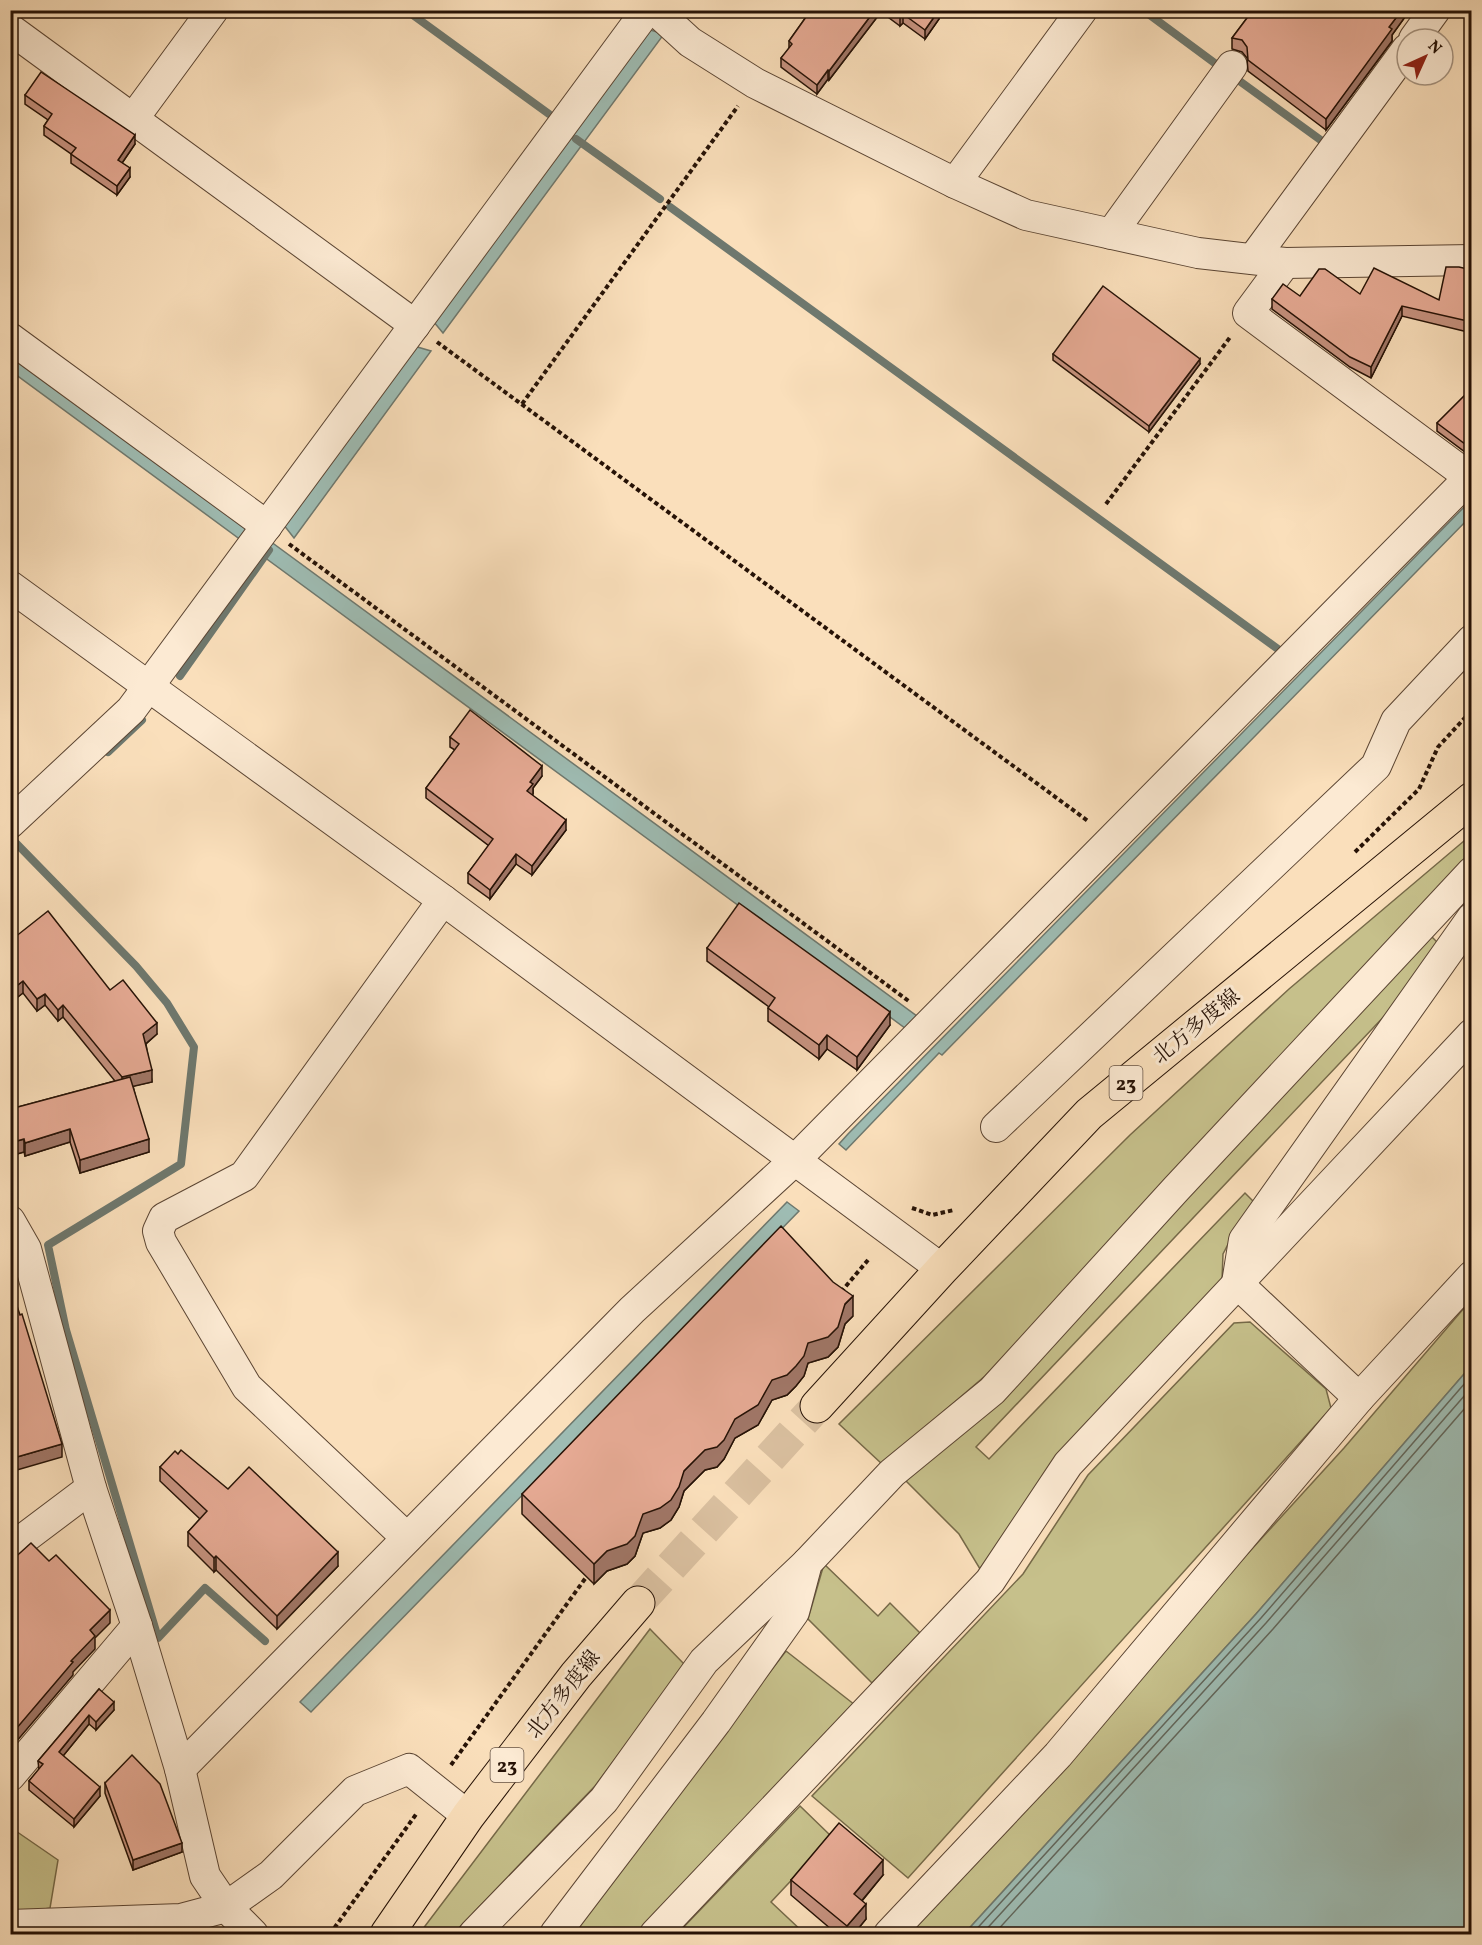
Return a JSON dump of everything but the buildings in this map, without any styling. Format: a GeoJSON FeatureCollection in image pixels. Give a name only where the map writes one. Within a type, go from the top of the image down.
{"type":"FeatureCollection","features":[{"type":"Feature","properties":{"kind":"main road","name":"北方多度線"},"geometry":{"type":"LineString","coordinates":[[817,1406],[942,1269],[1089,1114],[1463,807]]}},
{"type":"Feature","properties":{"kind":"main road","name":"北方多度線"},"geometry":{"type":"LineString","coordinates":[[387,1935],[468,1816],[576,1675],[638,1603]]}},
{"type":"Feature","properties":{"kind":"street"},"geometry":{"type":"LineString","coordinates":[[133,119],[213,10]]}},
{"type":"Feature","properties":{"kind":"street"},"geometry":{"type":"LineString","coordinates":[[10,823],[131,710],[647,10]]}},
{"type":"Feature","properties":{"kind":"street"},"geometry":{"type":"LineString","coordinates":[[655,10],[690,42],[755,83],[955,183],[1026,215],[1198,254],[1285,262],[1472,260]]}},
{"type":"Feature","properties":{"kind":"street"},"geometry":{"type":"LineString","coordinates":[[955,183],[1082,10]]}},
{"type":"Feature","properties":{"kind":"street"},"geometry":{"type":"LineString","coordinates":[[1423,27],[1435,10]]}},
{"type":"Feature","properties":{"kind":"street"},"geometry":{"type":"LineString","coordinates":[[10,29],[415,325]]}},
{"type":"Feature","properties":{"kind":"street"},"geometry":{"type":"LineString","coordinates":[[1253,259],[1395,65]]}},
{"type":"Feature","properties":{"kind":"street"},"geometry":{"type":"LineString","coordinates":[[1111,234],[1232,66]]}},
{"type":"Feature","properties":{"kind":"street"},"geometry":{"type":"LineString","coordinates":[[180,1770],[632,1310],[794,1161],[1471,477],[1248,313],[1285,262]]}},
{"type":"Feature","properties":{"kind":"street"},"geometry":{"type":"LineString","coordinates":[[10,339],[267,526]]}},
{"type":"Feature","properties":{"kind":"street"},"geometry":{"type":"LineString","coordinates":[[10,586],[443,900],[942,1269]]}},
{"type":"Feature","properties":{"kind":"street"},"geometry":{"type":"LineString","coordinates":[[996,1127],[1376,766],[1396,721],[1472,640]]}},
{"type":"Feature","properties":{"kind":"street"},"geometry":{"type":"LineString","coordinates":[[1463,807],[1472,781]]}},
{"type":"Feature","properties":{"kind":"street"},"geometry":{"type":"LineString","coordinates":[[474,1935],[604,1800],[704,1662],[807,1563],[892,1473],[992,1391],[1472,872]]}},
{"type":"Feature","properties":{"kind":"street"},"geometry":{"type":"LineString","coordinates":[[407,1538],[247,1387],[160,1242],[158,1231],[164,1218],[244,1176],[443,900]]}},
{"type":"Feature","properties":{"kind":"street"},"geometry":{"type":"LineString","coordinates":[[1237,1283],[1244,1240],[1472,918]]}},
{"type":"Feature","properties":{"kind":"street"},"geometry":{"type":"LineString","coordinates":[[655,1935],[990,1581],[1068,1464],[1472,1034]]}},
{"type":"Feature","properties":{"kind":"street"},"geometry":{"type":"LineString","coordinates":[[10,1221],[26,1249],[91,1488],[137,1626],[180,1770],[205,1876],[226,1906],[253,1935]]}},
{"type":"Feature","properties":{"kind":"street"},"geometry":{"type":"LineString","coordinates":[[889,1935],[1058,1755],[1359,1398],[1472,1276]]}},
{"type":"Feature","properties":{"kind":"street"},"geometry":{"type":"LineString","coordinates":[[1237,1283],[1359,1398]]}},
{"type":"Feature","properties":{"kind":"street"},"geometry":{"type":"LineString","coordinates":[[10,1549],[91,1488]]}},
{"type":"Feature","properties":{"kind":"street"},"geometry":{"type":"LineString","coordinates":[[555,1935],[716,1722],[794,1612],[807,1563]]}},
{"type":"Feature","properties":{"kind":"street"},"geometry":{"type":"LineString","coordinates":[[10,1776],[137,1626]]}},
{"type":"Feature","properties":{"kind":"street"},"geometry":{"type":"LineString","coordinates":[[10,1925],[181,1919],[226,1906],[271,1875],[355,1791],[409,1769],[468,1816]]}},
{"type":"Feature","properties":{"kind":"path"},"geometry":{"type":"LineString","coordinates":[[522,404],[755,83]]}},
{"type":"Feature","properties":{"kind":"path"},"geometry":{"type":"LineString","coordinates":[[1107,504],[1248,313]]}},
{"type":"Feature","properties":{"kind":"path"},"geometry":{"type":"LineString","coordinates":[[415,325],[1112,838]]}},
{"type":"Feature","properties":{"kind":"path"},"geometry":{"type":"LineString","coordinates":[[267,526],[934,1019]]}},
{"type":"Feature","properties":{"kind":"path"},"geometry":{"type":"LineString","coordinates":[[839,1294],[868,1260]]}},
{"type":"Feature","properties":{"kind":"path"},"geometry":{"type":"LineString","coordinates":[[555,1617],[587,1576]]}},
{"type":"Feature","properties":{"kind":"shaded area"},"geometry":{"type":"Polygon","coordinates":[[[1471,835],[1471,859],[985,1376],[882,1464],[839,1424],[1130,1135],[1289,989],[1471,835]]]}},
{"type":"Feature","properties":{"kind":"shaded area"},"geometry":{"type":"Polygon","coordinates":[[[1430,935],[1438,943],[1392,1008],[976,1447],[989,1459],[1245,1193],[1256,1204],[1233,1235],[1223,1254],[1222,1280],[1064,1454],[980,1569],[959,1534],[904,1479],[1430,935]]]}},
{"type":"Feature","properties":{"kind":"shaded area"},"geometry":{"type":"Polygon","coordinates":[[[1471,1300],[1471,1366],[1256,1614],[964,1934],[901,1934],[1344,1448],[1471,1300]]]}},
{"type":"Feature","properties":{"kind":"shaded area"},"geometry":{"type":"Polygon","coordinates":[[[1250,1322],[1326,1389],[1331,1408],[908,1878],[812,1796],[1023,1574],[1088,1475],[1234,1323],[1250,1322]]]}},
{"type":"Feature","properties":{"kind":"shaded area"},"geometry":{"type":"Polygon","coordinates":[[[824,1564],[878,1616],[890,1603],[920,1633],[872,1683],[808,1619],[824,1564]]]}},
{"type":"Feature","properties":{"kind":"shaded area"},"geometry":{"type":"Polygon","coordinates":[[[650,1629],[685,1665],[595,1786],[453,1934],[419,1934],[650,1629]]]}},
{"type":"Feature","properties":{"kind":"shaded area"},"geometry":{"type":"Polygon","coordinates":[[[786,1651],[855,1705],[637,1934],[568,1934],[786,1651]]]}},
{"type":"Feature","properties":{"kind":"shaded area"},"geometry":{"type":"Polygon","coordinates":[[[800,1806],[832,1837],[771,1902],[805,1934],[677,1934],[800,1806]]]}},
{"type":"Feature","properties":{"kind":"shaded area"},"geometry":{"type":"Polygon","coordinates":[[[10,1827],[58,1860],[50,1908],[11,1915],[10,1827]]]}},
{"type":"Feature","properties":{"kind":"water"},"geometry":{"type":"Polygon","coordinates":[[[647,29],[664,34],[443,333],[433,321],[647,29]]]}},
{"type":"Feature","properties":{"kind":"water"},"geometry":{"type":"Polygon","coordinates":[[[414,346],[431,351],[294,538],[283,524],[414,346]]]}},
{"type":"Feature","properties":{"kind":"water"},"geometry":{"type":"Polygon","coordinates":[[[11,351],[921,1019],[909,1031],[11,371],[11,351]]]}},
{"type":"Feature","properties":{"kind":"water"},"geometry":{"type":"Polygon","coordinates":[[[1471,500],[1471,516],[942,1055],[939,1053],[846,1150],[839,1144],[848,1134],[1471,500]]]}},
{"type":"Feature","properties":{"kind":"water"},"geometry":{"type":"Polygon","coordinates":[[[787,1202],[799,1211],[311,1712],[300,1702],[787,1202]]]}},
{"type":"Feature","properties":{"kind":"water"},"geometry":{"type":"Polygon","coordinates":[[[1471,1366],[1471,1934],[964,1934],[1256,1614],[1471,1366]]]}},
{"type":"Feature","properties":{"kind":"waterway"},"geometry":{"type":"LineString","coordinates":[[406,10],[549,114]]}},
{"type":"Feature","properties":{"kind":"waterway"},"geometry":{"type":"LineString","coordinates":[[1143,10],[1220,67]]}},
{"type":"Feature","properties":{"kind":"waterway"},"geometry":{"type":"LineString","coordinates":[[1234,77],[1322,141]]}},
{"type":"Feature","properties":{"kind":"waterway"},"geometry":{"type":"LineString","coordinates":[[576,139],[660,199]]}},
{"type":"Feature","properties":{"kind":"waterway"},"geometry":{"type":"LineString","coordinates":[[670,207],[1282,652]]}},
{"type":"Feature","properties":{"kind":"waterway"},"geometry":{"type":"LineString","coordinates":[[180,676],[269,550]]}},
{"type":"Feature","properties":{"kind":"waterway"},"geometry":{"type":"LineString","coordinates":[[108,752],[142,720]]}},
{"type":"Feature","properties":{"kind":"waterway"},"geometry":{"type":"LineString","coordinates":[[13,840],[136,966],[167,1003],[194,1047],[181,1164],[48,1245],[66,1330],[158,1638],[205,1588],[265,1641]]}},
{"type":"Feature","properties":{"kind":"tunnel"},"geometry":{"type":"LineString","coordinates":[[638,1603],[817,1406]]}}]}
